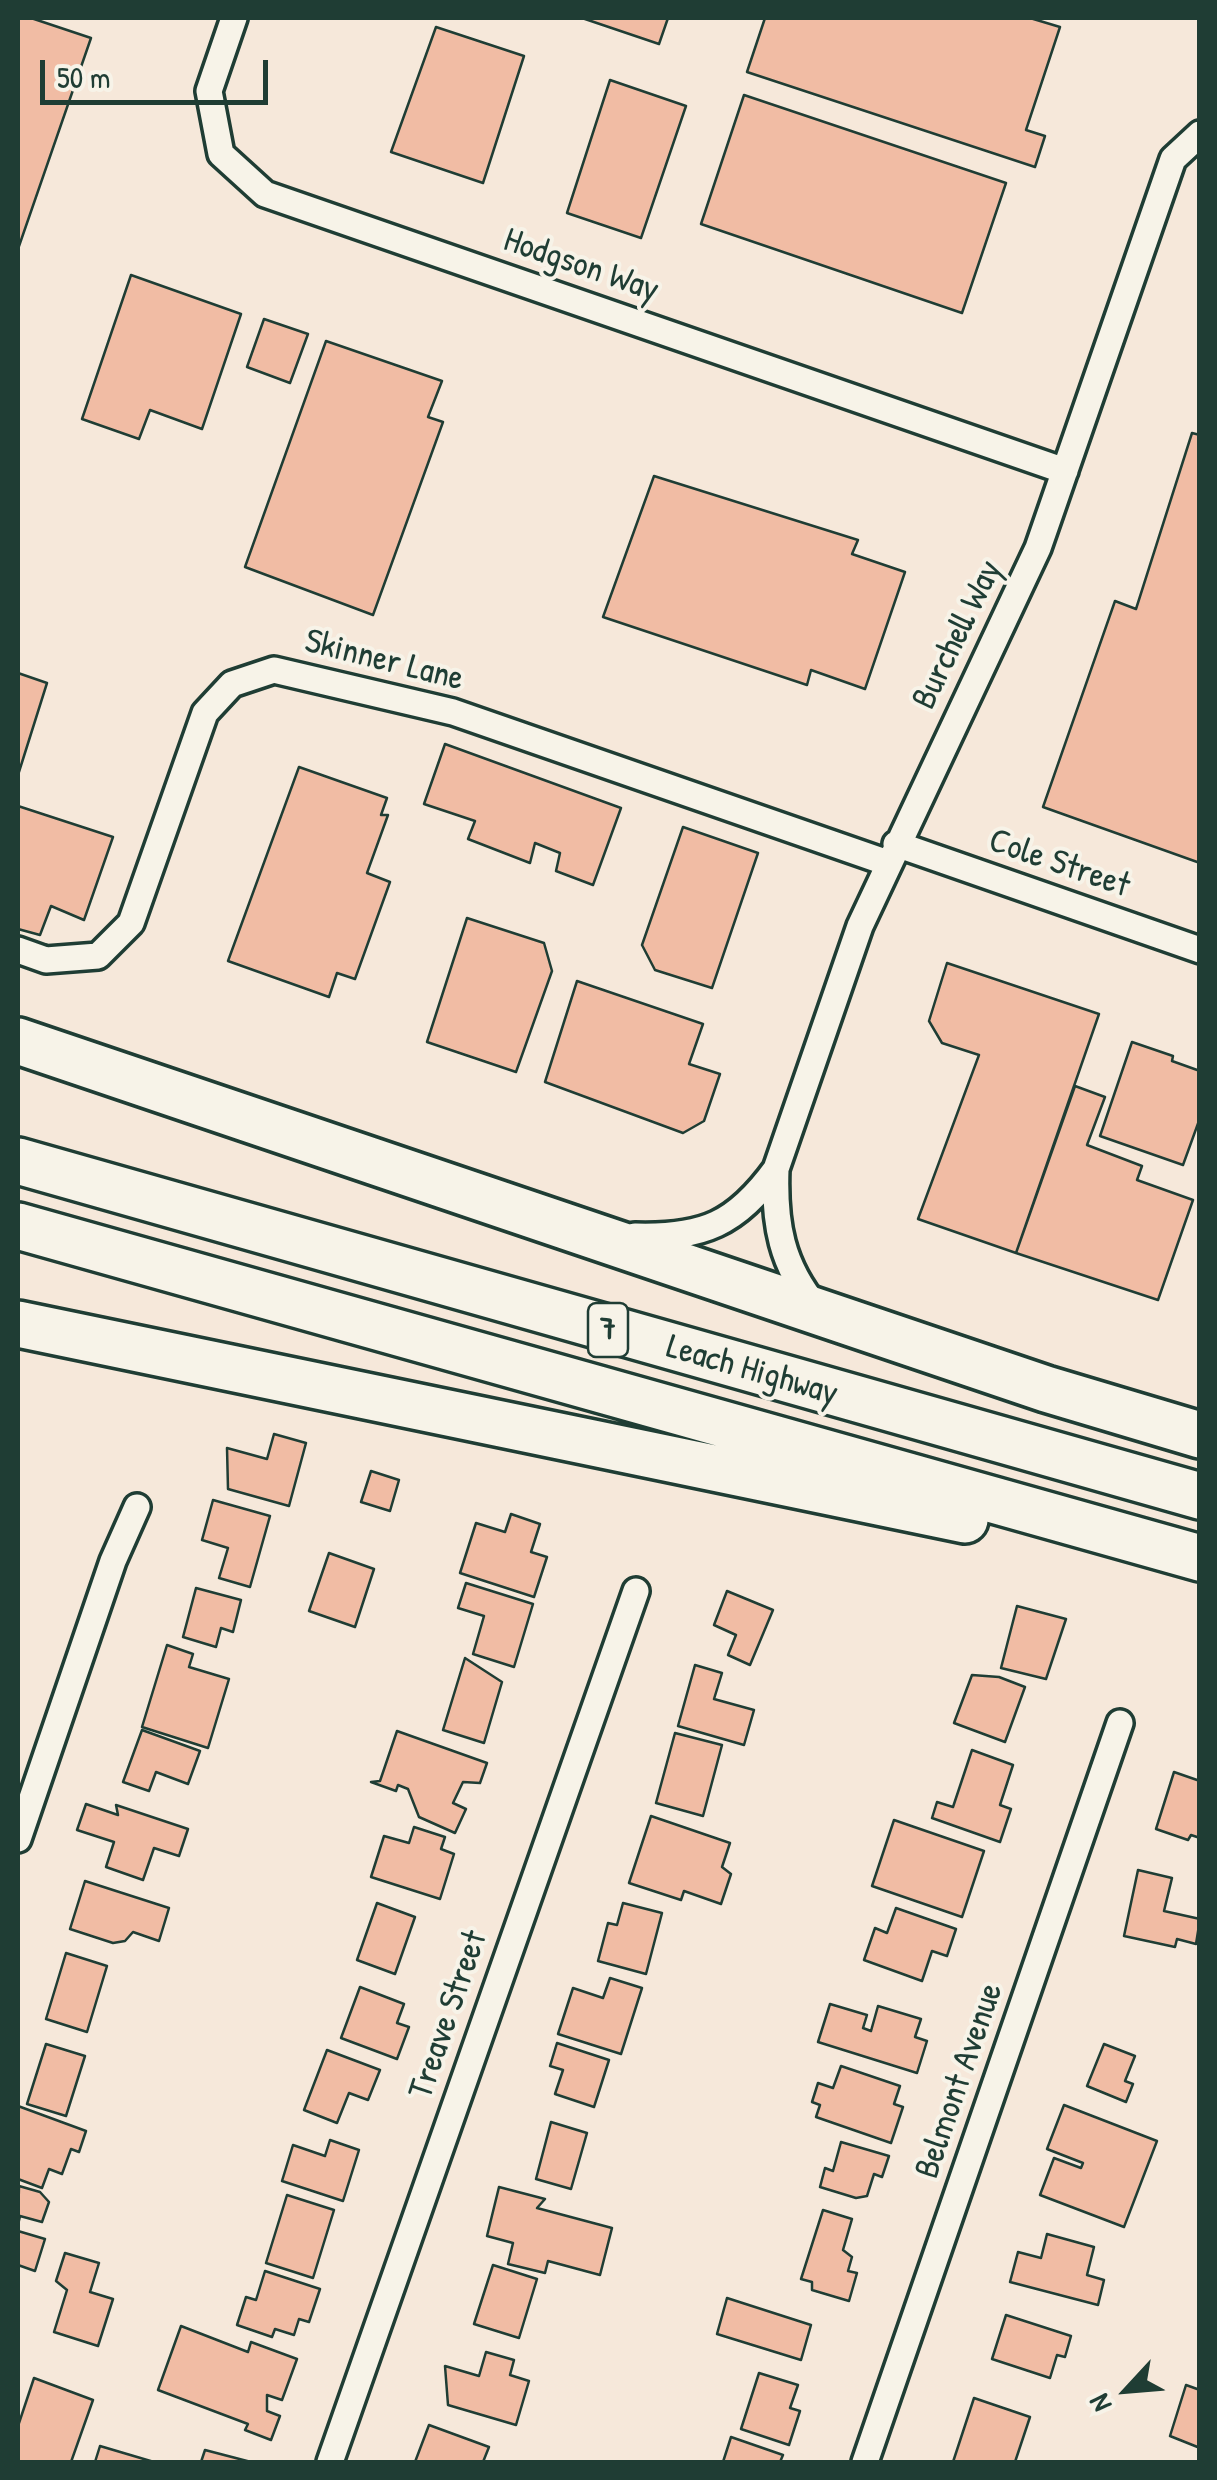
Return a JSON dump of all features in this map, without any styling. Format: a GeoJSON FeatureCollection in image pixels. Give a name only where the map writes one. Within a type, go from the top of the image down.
{"type":"FeatureCollection","features":[{"type":"Feature","properties":{"kind":"highway"},"geometry":{"type":"LineString","coordinates":[[18,1041],[1200,1435]]}},
{"type":"Feature","properties":{"kind":"highway","name":"Leach Highway"},"geometry":{"type":"LineString","coordinates":[[18,1161],[1200,1496]]}},
{"type":"Feature","properties":{"kind":"highway","name":"Leach Highway"},"geometry":{"type":"LineString","coordinates":[[18,1226],[1200,1558]]}},
{"type":"Feature","properties":{"kind":"highway"},"geometry":{"type":"LineString","coordinates":[[18,1324],[1200,1568]]}},
{"type":"Feature","properties":{"kind":"street","name":"Hodgson Way"},"geometry":{"type":"LineString","coordinates":[[234,18],[209,91],[222,154],[265,194],[1065,470]]}},
{"type":"Feature","properties":{"kind":"street","name":"Burchell Way"},"geometry":{"type":"LineString","coordinates":[[595,1236],[674,1236],[718,1224],[751,1203],[776,1169],[860,926],[1038,548],[1172,159],[1200,134]]}},
{"type":"Feature","properties":{"kind":"street","name":"Skinner Lane"},"geometry":{"type":"LineString","coordinates":[[18,950],[46,960],[98,956],[131,923],[204,713],[232,684],[274,670],[453,712],[892,854]]}},
{"type":"Feature","properties":{"kind":"street","name":"Cole Street"},"geometry":{"type":"LineString","coordinates":[[892,854],[1200,950]]}},
{"type":"Feature","properties":{"kind":"street","name":"Burchell Way"},"geometry":{"type":"LineString","coordinates":[[776,1169],[776,1217],[783,1254],[801,1289],[820,1311]]}},
{"type":"Feature","properties":{"kind":"street"},"geometry":{"type":"LineString","coordinates":[[18,1839],[137,1506]]}},
{"type":"Feature","properties":{"kind":"street","name":"Treave Street"},"geometry":{"type":"LineString","coordinates":[[330,2462],[636,1592]]}},
{"type":"Feature","properties":{"kind":"street","name":"Belmont Avenue"},"geometry":{"type":"LineString","coordinates":[[865,2462],[1120,1723]]}},
{"type":"Feature","properties":{"kind":"building"},"geometry":{"type":"Polygon","coordinates":[[[18,18],[31,18],[91,38],[18,249],[18,18]]]}},
{"type":"Feature","properties":{"kind":"building"},"geometry":{"type":"Polygon","coordinates":[[[582,18],[668,18],[659,44],[582,18]]]}},
{"type":"Feature","properties":{"kind":"building"},"geometry":{"type":"Polygon","coordinates":[[[765,18],[1030,18],[1060,27],[1026,130],[1045,136],[1035,167],[747,72],[765,18]]]}},
{"type":"Feature","properties":{"kind":"building"},"geometry":{"type":"Polygon","coordinates":[[[436,27],[524,56],[483,183],[391,152],[436,27]]]}},
{"type":"Feature","properties":{"kind":"building"},"geometry":{"type":"Polygon","coordinates":[[[610,80],[686,106],[641,238],[567,213],[610,80]]]}},
{"type":"Feature","properties":{"kind":"building"},"geometry":{"type":"Polygon","coordinates":[[[744,95],[1006,183],[962,313],[701,224],[744,95]]]}},
{"type":"Feature","properties":{"kind":"building"},"geometry":{"type":"Polygon","coordinates":[[[131,275],[241,314],[202,429],[150,410],[139,439],[82,419],[131,275]]]}},
{"type":"Feature","properties":{"kind":"building"},"geometry":{"type":"Polygon","coordinates":[[[264,319],[308,334],[290,383],[247,367],[264,319]]]}},
{"type":"Feature","properties":{"kind":"building"},"geometry":{"type":"Polygon","coordinates":[[[326,341],[442,381],[428,417],[443,422],[373,615],[245,567],[326,341]]]}},
{"type":"Feature","properties":{"kind":"building"},"geometry":{"type":"Polygon","coordinates":[[[1192,433],[1200,435],[1200,863],[1043,807],[1115,601],[1136,609],[1192,433]]]}},
{"type":"Feature","properties":{"kind":"building"},"geometry":{"type":"Polygon","coordinates":[[[654,476],[858,540],[852,554],[905,572],[865,689],[811,670],[807,685],[603,617],[654,476]]]}},
{"type":"Feature","properties":{"kind":"building"},"geometry":{"type":"Polygon","coordinates":[[[18,673],[47,683],[18,775],[18,673]]]}},
{"type":"Feature","properties":{"kind":"building"},"geometry":{"type":"Polygon","coordinates":[[[445,744],[621,808],[593,885],[556,871],[560,853],[535,843],[530,863],[468,839],[475,821],[424,804],[445,744]]]}},
{"type":"Feature","properties":{"kind":"building"},"geometry":{"type":"Polygon","coordinates":[[[299,767],[387,798],[381,815],[388,815],[367,873],[390,882],[355,979],[337,973],[329,997],[228,961],[299,767]]]}},
{"type":"Feature","properties":{"kind":"building"},"geometry":{"type":"Polygon","coordinates":[[[18,806],[113,837],[84,920],[51,906],[40,935],[18,929],[18,806]]]}},
{"type":"Feature","properties":{"kind":"building"},"geometry":{"type":"Polygon","coordinates":[[[683,827],[758,853],[712,988],[655,970],[642,945],[683,827]]]}},
{"type":"Feature","properties":{"kind":"building"},"geometry":{"type":"Polygon","coordinates":[[[467,918],[544,943],[552,971],[516,1072],[427,1042],[467,918]]]}},
{"type":"Feature","properties":{"kind":"building"},"geometry":{"type":"Polygon","coordinates":[[[947,963],[1099,1014],[1016,1253],[918,1219],[979,1055],[942,1043],[929,1021],[947,963]]]}},
{"type":"Feature","properties":{"kind":"building"},"geometry":{"type":"Polygon","coordinates":[[[577,981],[703,1024],[689,1064],[720,1074],[704,1121],[683,1133],[545,1082],[577,981]]]}},
{"type":"Feature","properties":{"kind":"building"},"geometry":{"type":"Polygon","coordinates":[[[1132,1042],[1173,1056],[1172,1061],[1200,1071],[1200,1118],[1183,1165],[1100,1136],[1132,1042]]]}},
{"type":"Feature","properties":{"kind":"building"},"geometry":{"type":"Polygon","coordinates":[[[1075,1086],[1105,1097],[1087,1145],[1142,1166],[1137,1180],[1193,1200],[1158,1300],[1016,1253],[1075,1086]]]}},
{"type":"Feature","properties":{"kind":"building"},"geometry":{"type":"Polygon","coordinates":[[[274,1434],[306,1443],[289,1506],[228,1489],[227,1448],[267,1459],[274,1434]]]}},
{"type":"Feature","properties":{"kind":"building"},"geometry":{"type":"Polygon","coordinates":[[[371,1471],[399,1480],[390,1511],[361,1502],[371,1471]]]}},
{"type":"Feature","properties":{"kind":"building"},"geometry":{"type":"Polygon","coordinates":[[[213,1500],[270,1516],[250,1587],[219,1578],[228,1548],[202,1540],[213,1500]]]}},
{"type":"Feature","properties":{"kind":"building"},"geometry":{"type":"Polygon","coordinates":[[[511,1514],[540,1524],[531,1552],[547,1557],[534,1597],[460,1573],[476,1523],[505,1532],[511,1514]]]}},
{"type":"Feature","properties":{"kind":"building"},"geometry":{"type":"Polygon","coordinates":[[[329,1553],[374,1569],[355,1627],[309,1611],[329,1553]]]}},
{"type":"Feature","properties":{"kind":"building"},"geometry":{"type":"Polygon","coordinates":[[[466,1583],[533,1604],[514,1667],[473,1654],[484,1616],[458,1608],[466,1583]]]}},
{"type":"Feature","properties":{"kind":"building"},"geometry":{"type":"Polygon","coordinates":[[[196,1588],[241,1600],[233,1632],[221,1628],[216,1647],[183,1637],[196,1588]]]}},
{"type":"Feature","properties":{"kind":"building"},"geometry":{"type":"Polygon","coordinates":[[[727,1591],[773,1610],[750,1665],[728,1655],[736,1635],[714,1625],[727,1591]]]}},
{"type":"Feature","properties":{"kind":"building"},"geometry":{"type":"Polygon","coordinates":[[[1017,1606],[1066,1619],[1046,1679],[1001,1668],[1017,1606]]]}},
{"type":"Feature","properties":{"kind":"building"},"geometry":{"type":"Polygon","coordinates":[[[167,1645],[193,1654],[189,1667],[229,1679],[208,1748],[142,1727],[167,1645]]]}},
{"type":"Feature","properties":{"kind":"building"},"geometry":{"type":"Polygon","coordinates":[[[465,1658],[502,1682],[484,1743],[443,1730],[465,1658]]]}},
{"type":"Feature","properties":{"kind":"building"},"geometry":{"type":"Polygon","coordinates":[[[695,1665],[722,1673],[714,1699],[754,1710],[744,1745],[678,1726],[695,1665]]]}},
{"type":"Feature","properties":{"kind":"building"},"geometry":{"type":"Polygon","coordinates":[[[972,1675],[999,1677],[1025,1687],[1005,1742],[954,1723],[972,1675]]]}},
{"type":"Feature","properties":{"kind":"building"},"geometry":{"type":"Polygon","coordinates":[[[142,1730],[200,1751],[188,1784],[156,1772],[149,1791],[123,1782],[142,1730]]]}},
{"type":"Feature","properties":{"kind":"building"},"geometry":{"type":"Polygon","coordinates":[[[397,1731],[487,1763],[480,1783],[463,1782],[453,1803],[466,1809],[455,1833],[419,1817],[408,1789],[398,1785],[396,1791],[371,1782],[380,1781],[397,1731]]]}},
{"type":"Feature","properties":{"kind":"building"},"geometry":{"type":"Polygon","coordinates":[[[675,1733],[722,1745],[703,1816],[656,1803],[675,1733]]]}},
{"type":"Feature","properties":{"kind":"building"},"geometry":{"type":"Polygon","coordinates":[[[972,1750],[1013,1765],[1000,1805],[1011,1809],[1000,1842],[932,1818],[937,1802],[953,1807],[972,1750]]]}},
{"type":"Feature","properties":{"kind":"building"},"geometry":{"type":"Polygon","coordinates":[[[1174,1772],[1200,1781],[1200,1838],[1191,1835],[1188,1840],[1156,1829],[1174,1772]]]}},
{"type":"Feature","properties":{"kind":"building"},"geometry":{"type":"Polygon","coordinates":[[[86,1804],[118,1815],[116,1805],[188,1829],[179,1856],[154,1848],[143,1880],[106,1867],[114,1842],[77,1830],[86,1804]]]}},
{"type":"Feature","properties":{"kind":"building"},"geometry":{"type":"Polygon","coordinates":[[[651,1816],[730,1843],[722,1867],[731,1874],[721,1904],[684,1891],[681,1900],[629,1883],[651,1816]]]}},
{"type":"Feature","properties":{"kind":"building"},"geometry":{"type":"Polygon","coordinates":[[[894,1820],[984,1851],[962,1917],[872,1886],[894,1820]]]}},
{"type":"Feature","properties":{"kind":"building"},"geometry":{"type":"Polygon","coordinates":[[[414,1827],[445,1837],[441,1849],[454,1854],[440,1899],[371,1877],[384,1836],[409,1843],[414,1827]]]}},
{"type":"Feature","properties":{"kind":"building"},"geometry":{"type":"Polygon","coordinates":[[[1138,1870],[1172,1878],[1164,1911],[1200,1919],[1196,1944],[1177,1939],[1175,1947],[1124,1936],[1138,1870]]]}},
{"type":"Feature","properties":{"kind":"building"},"geometry":{"type":"Polygon","coordinates":[[[85,1881],[169,1908],[159,1941],[133,1932],[125,1941],[113,1943],[70,1929],[85,1881]]]}},
{"type":"Feature","properties":{"kind":"building"},"geometry":{"type":"Polygon","coordinates":[[[377,1903],[415,1917],[395,1974],[357,1960],[377,1903]]]}},
{"type":"Feature","properties":{"kind":"building"},"geometry":{"type":"Polygon","coordinates":[[[623,1903],[662,1913],[646,1974],[598,1961],[608,1923],[617,1925],[623,1903]]]}},
{"type":"Feature","properties":{"kind":"building"},"geometry":{"type":"Polygon","coordinates":[[[896,1908],[956,1929],[947,1956],[932,1951],[922,1981],[864,1960],[875,1928],[887,1933],[896,1908]]]}},
{"type":"Feature","properties":{"kind":"building"},"geometry":{"type":"Polygon","coordinates":[[[66,1953],[107,1966],[87,2032],[46,2019],[66,1953]]]}},
{"type":"Feature","properties":{"kind":"building"},"geometry":{"type":"Polygon","coordinates":[[[610,1978],[642,1988],[621,2054],[558,2034],[573,1988],[603,1998],[610,1978]]]}},
{"type":"Feature","properties":{"kind":"building"},"geometry":{"type":"Polygon","coordinates":[[[360,1987],[404,2004],[397,2023],[409,2027],[397,2059],[341,2038],[360,1987]]]}},
{"type":"Feature","properties":{"kind":"building"},"geometry":{"type":"Polygon","coordinates":[[[830,2004],[867,2015],[863,2028],[871,2031],[878,2006],[921,2019],[915,2037],[927,2041],[917,2073],[818,2042],[830,2004]]]}},
{"type":"Feature","properties":{"kind":"building"},"geometry":{"type":"Polygon","coordinates":[[[557,2043],[609,2060],[594,2107],[555,2094],[563,2070],[550,2066],[557,2043]]]}},
{"type":"Feature","properties":{"kind":"building"},"geometry":{"type":"Polygon","coordinates":[[[46,2044],[85,2056],[66,2116],[27,2104],[46,2044]]]}},
{"type":"Feature","properties":{"kind":"building"},"geometry":{"type":"Polygon","coordinates":[[[1104,2044],[1135,2056],[1125,2081],[1133,2084],[1126,2102],[1087,2086],[1104,2044]]]}},
{"type":"Feature","properties":{"kind":"building"},"geometry":{"type":"Polygon","coordinates":[[[327,2050],[380,2070],[368,2100],[349,2093],[337,2123],[304,2110],[327,2050]]]}},
{"type":"Feature","properties":{"kind":"building"},"geometry":{"type":"Polygon","coordinates":[[[841,2066],[900,2086],[894,2104],[903,2107],[891,2143],[816,2117],[820,2105],[812,2102],[818,2083],[833,2088],[841,2066]]]}},
{"type":"Feature","properties":{"kind":"building"},"geometry":{"type":"Polygon","coordinates":[[[1064,2105],[1157,2141],[1124,2227],[1040,2195],[1054,2158],[1081,2168],[1083,2163],[1047,2149],[1064,2105]]]}},
{"type":"Feature","properties":{"kind":"building"},"geometry":{"type":"Polygon","coordinates":[[[18,2106],[86,2131],[79,2152],[71,2149],[62,2174],[49,2169],[42,2188],[18,2179],[18,2106]]]}},
{"type":"Feature","properties":{"kind":"building"},"geometry":{"type":"Polygon","coordinates":[[[551,2122],[587,2133],[571,2189],[536,2179],[551,2122]]]}},
{"type":"Feature","properties":{"kind":"building"},"geometry":{"type":"Polygon","coordinates":[[[330,2140],[359,2150],[343,2201],[282,2181],[293,2145],[325,2156],[330,2140]]]}},
{"type":"Feature","properties":{"kind":"building"},"geometry":{"type":"Polygon","coordinates":[[[841,2142],[889,2156],[882,2177],[874,2174],[867,2196],[856,2198],[820,2187],[825,2168],[833,2171],[841,2142]]]}},
{"type":"Feature","properties":{"kind":"building"},"geometry":{"type":"Polygon","coordinates":[[[19,2186],[40,2192],[49,2202],[42,2222],[20,2216],[18,2225],[19,2186]]]}},
{"type":"Feature","properties":{"kind":"building"},"geometry":{"type":"Polygon","coordinates":[[[499,2187],[545,2199],[537,2208],[612,2228],[600,2275],[548,2261],[545,2273],[508,2264],[513,2243],[487,2236],[499,2187]]]}},
{"type":"Feature","properties":{"kind":"building"},"geometry":{"type":"Polygon","coordinates":[[[287,2195],[334,2210],[313,2278],[266,2263],[287,2195]]]}},
{"type":"Feature","properties":{"kind":"building"},"geometry":{"type":"Polygon","coordinates":[[[823,2210],[852,2219],[843,2250],[852,2257],[848,2271],[857,2273],[849,2301],[812,2290],[812,2282],[801,2279],[823,2210]]]}},
{"type":"Feature","properties":{"kind":"building"},"geometry":{"type":"Polygon","coordinates":[[[18,2231],[45,2239],[35,2271],[18,2265],[18,2231]]]}},
{"type":"Feature","properties":{"kind":"building"},"geometry":{"type":"Polygon","coordinates":[[[1047,2234],[1094,2247],[1087,2275],[1104,2280],[1098,2305],[1010,2282],[1018,2252],[1041,2258],[1047,2234]]]}},
{"type":"Feature","properties":{"kind":"building"},"geometry":{"type":"Polygon","coordinates":[[[65,2253],[99,2263],[90,2292],[113,2299],[98,2346],[54,2332],[67,2290],[56,2281],[65,2253]]]}},
{"type":"Feature","properties":{"kind":"building"},"geometry":{"type":"Polygon","coordinates":[[[493,2265],[537,2279],[519,2338],[474,2324],[493,2265]]]}},
{"type":"Feature","properties":{"kind":"building"},"geometry":{"type":"Polygon","coordinates":[[[265,2271],[320,2289],[309,2322],[299,2319],[294,2335],[275,2329],[272,2337],[237,2325],[246,2297],[256,2300],[265,2271]]]}},
{"type":"Feature","properties":{"kind":"building"},"geometry":{"type":"Polygon","coordinates":[[[727,2298],[811,2325],[801,2360],[717,2334],[727,2298]]]}},
{"type":"Feature","properties":{"kind":"building"},"geometry":{"type":"Polygon","coordinates":[[[1006,2315],[1071,2336],[1065,2357],[1057,2355],[1050,2378],[992,2359],[1006,2315]]]}},
{"type":"Feature","properties":{"kind":"building"},"geometry":{"type":"Polygon","coordinates":[[[181,2326],[248,2352],[251,2342],[297,2359],[282,2400],[267,2395],[267,2411],[280,2416],[271,2440],[245,2430],[248,2424],[158,2390],[181,2326]]]}},
{"type":"Feature","properties":{"kind":"building"},"geometry":{"type":"Polygon","coordinates":[[[486,2352],[514,2360],[510,2375],[529,2381],[516,2425],[448,2405],[445,2366],[479,2376],[486,2352]]]}},
{"type":"Feature","properties":{"kind":"building"},"geometry":{"type":"Polygon","coordinates":[[[759,2373],[798,2385],[790,2408],[800,2411],[789,2445],[741,2429],[759,2373]]]}},
{"type":"Feature","properties":{"kind":"building"},"geometry":{"type":"Polygon","coordinates":[[[34,2378],[93,2400],[71,2462],[18,2462],[18,2426],[34,2378]]]}},
{"type":"Feature","properties":{"kind":"building"},"geometry":{"type":"Polygon","coordinates":[[[1186,2385],[1200,2390],[1200,2448],[1170,2436],[1186,2385]]]}},
{"type":"Feature","properties":{"kind":"building"},"geometry":{"type":"Polygon","coordinates":[[[974,2398],[1030,2417],[1015,2462],[953,2462],[974,2398]]]}},
{"type":"Feature","properties":{"kind":"building"},"geometry":{"type":"Polygon","coordinates":[[[429,2425],[489,2447],[483,2462],[415,2462],[429,2425]]]}},
{"type":"Feature","properties":{"kind":"building"},"geometry":{"type":"Polygon","coordinates":[[[731,2437],[783,2455],[780,2462],[723,2462],[731,2437]]]}},
{"type":"Feature","properties":{"kind":"building"},"geometry":{"type":"Polygon","coordinates":[[[100,2446],[154,2462],[95,2462],[100,2446]]]}},
{"type":"Feature","properties":{"kind":"building"},"geometry":{"type":"Polygon","coordinates":[[[205,2450],[251,2462],[201,2462],[205,2450]]]}}]}
